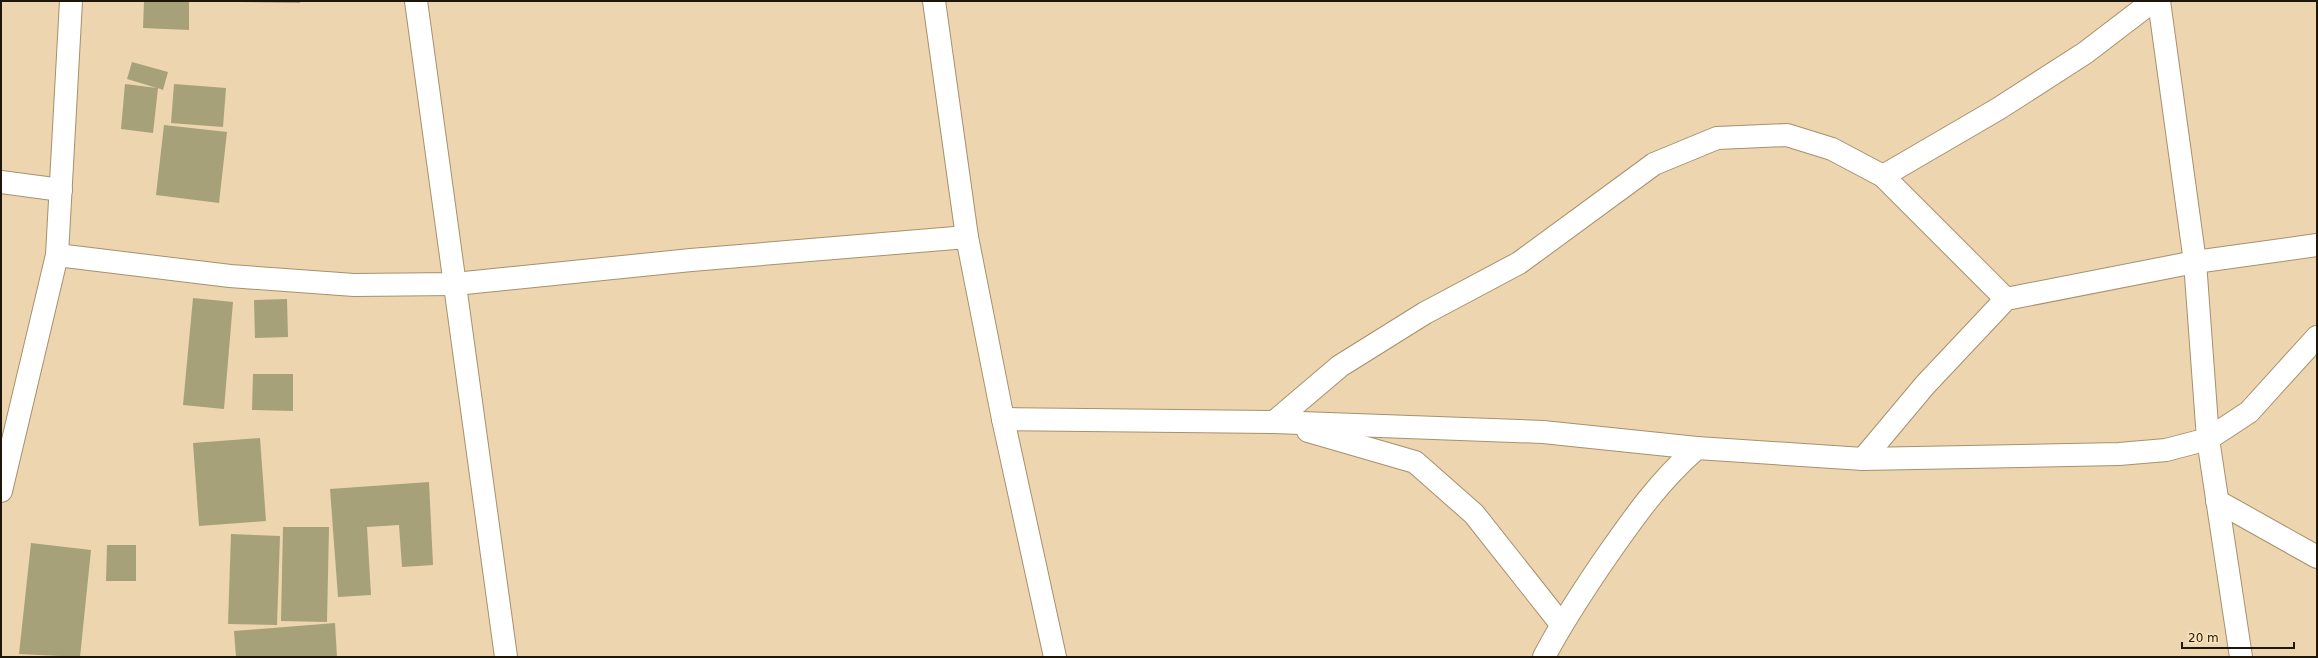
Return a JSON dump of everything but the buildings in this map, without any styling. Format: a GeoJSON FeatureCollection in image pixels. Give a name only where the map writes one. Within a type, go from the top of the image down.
{"type":"FeatureCollection","features":[{"type":"Feature","properties":{"kind":"street"},"geometry":{"type":"LineString","coordinates":[[1,491],[57,255],[70,1]]}},
{"type":"Feature","properties":{"kind":"street"},"geometry":{"type":"LineString","coordinates":[[416,1],[506,657]]}},
{"type":"Feature","properties":{"kind":"street"},"geometry":{"type":"LineString","coordinates":[[934,1],[966,238],[1003,419],[1055,657]]}},
{"type":"Feature","properties":{"kind":"street"},"geometry":{"type":"LineString","coordinates":[[1882,176],[2011,100],[2085,53],[2153,1]]}},
{"type":"Feature","properties":{"kind":"street"},"geometry":{"type":"LineString","coordinates":[[2159,1],[2195,262],[2208,439],[2241,657]]}},
{"type":"Feature","properties":{"kind":"street"},"geometry":{"type":"LineString","coordinates":[[1274,422],[1340,366],[1426,313],[1519,263],[1654,164],[1717,138],[1787,135],[1832,149],[1882,176],[2006,299]]}},
{"type":"Feature","properties":{"kind":"street"},"geometry":{"type":"LineString","coordinates":[[1,182],[61,190]]}},
{"type":"Feature","properties":{"kind":"street"},"geometry":{"type":"LineString","coordinates":[[57,255],[230,276],[354,285],[455,284],[691,260],[966,238]]}},
{"type":"Feature","properties":{"kind":"street"},"geometry":{"type":"LineString","coordinates":[[1863,459],[1925,385],[2006,299],[2195,262],[2317,245]]}},
{"type":"Feature","properties":{"kind":"street"},"geometry":{"type":"LineString","coordinates":[[1003,419],[1274,422],[1543,432],[1697,448],[1863,459],[2119,454],[2166,450],[2208,439],[2249,412],[2317,337]]}},
{"type":"Feature","properties":{"kind":"street"},"geometry":{"type":"LineString","coordinates":[[1274,422],[1415,462],[1474,514],[1561,624]]}},
{"type":"Feature","properties":{"kind":"street"},"geometry":{"type":"LineString","coordinates":[[1544,657],[1561,624],[1636,514],[1670,472],[1697,448]]}},
{"type":"Feature","properties":{"kind":"street"},"geometry":{"type":"LineString","coordinates":[[2217,501],[2317,557]]}}]}
